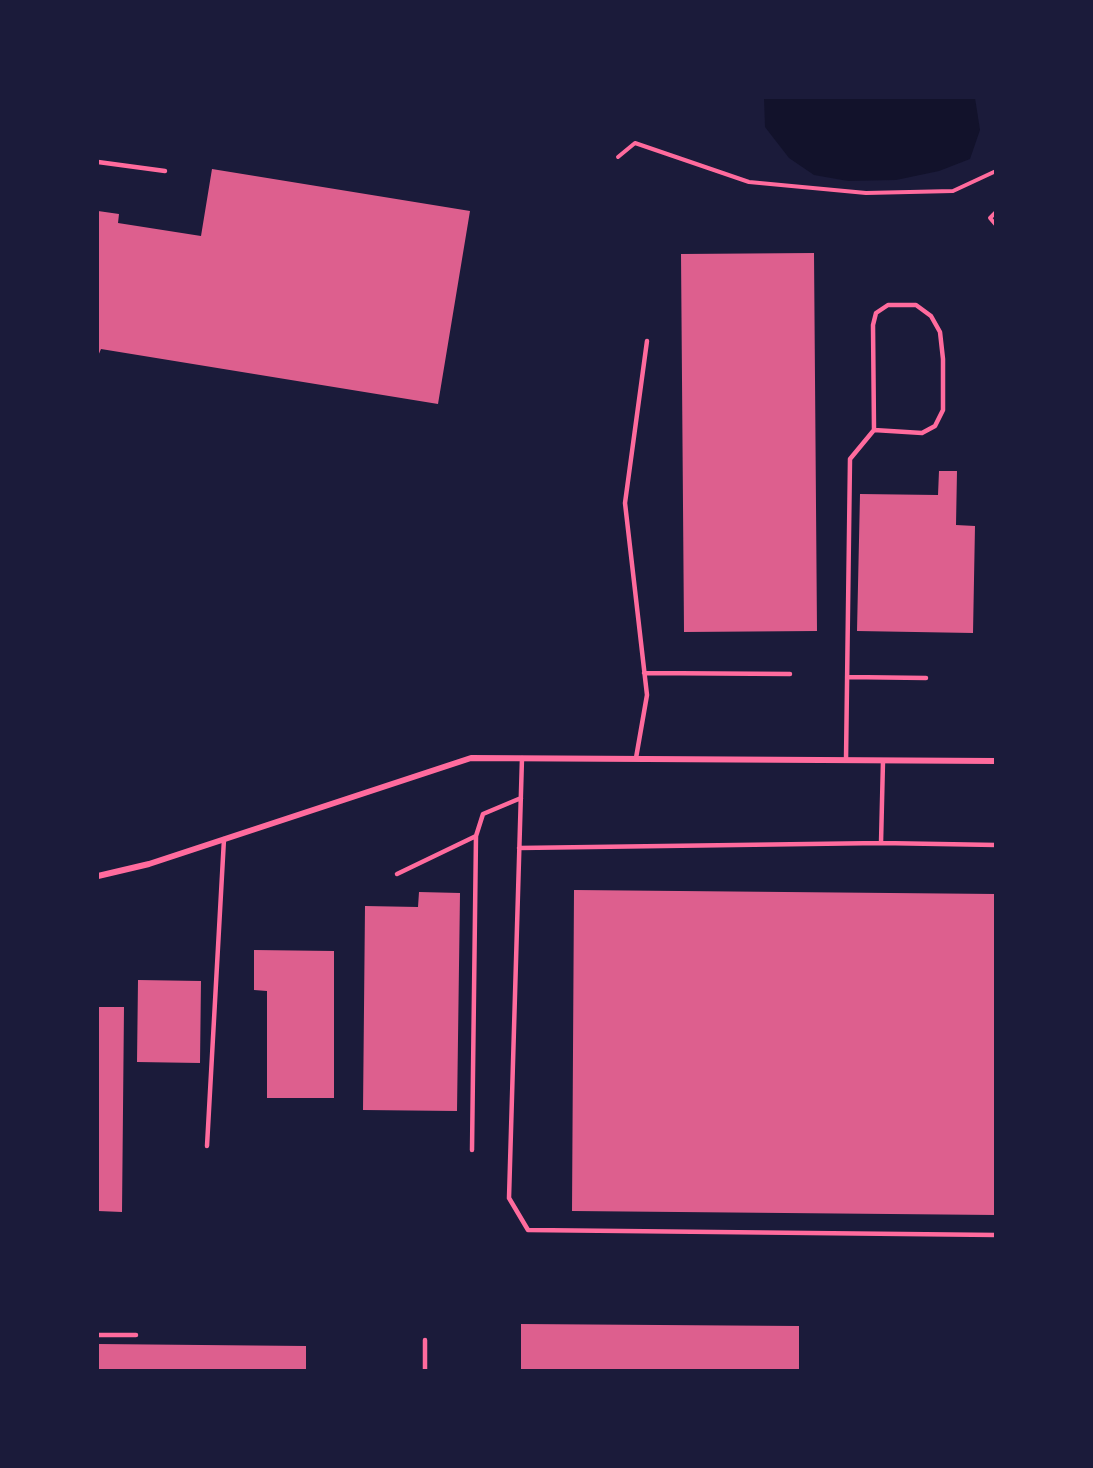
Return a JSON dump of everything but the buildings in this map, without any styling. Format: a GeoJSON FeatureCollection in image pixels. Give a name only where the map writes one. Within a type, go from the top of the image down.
{"type":"FeatureCollection","features":[{"type":"Feature","properties":{"kind":"street"},"geometry":{"type":"LineString","coordinates":[[98,876],[149,864],[471,758],[996,761]]}},
{"type":"Feature","properties":{"kind":"lane"},"geometry":{"type":"LineString","coordinates":[[98,162],[165,171]]}},
{"type":"Feature","properties":{"kind":"lane"},"geometry":{"type":"LineString","coordinates":[[846,760],[850,459],[874,430],[873,326],[876,314],[888,304],[916,305],[931,316],[940,332],[943,359],[943,411],[935,426],[922,433],[874,430]]}},
{"type":"Feature","properties":{"kind":"lane"},"geometry":{"type":"LineString","coordinates":[[636,758],[647,695],[625,503],[648,341]]}},
{"type":"Feature","properties":{"kind":"lane"},"geometry":{"type":"LineString","coordinates":[[644,673],[790,674]]}},
{"type":"Feature","properties":{"kind":"lane"},"geometry":{"type":"LineString","coordinates":[[847,676],[926,678]]}},
{"type":"Feature","properties":{"kind":"lane"},"geometry":{"type":"LineString","coordinates":[[522,758],[509,1198],[528,1230],[996,1235]]}},
{"type":"Feature","properties":{"kind":"lane"},"geometry":{"type":"LineString","coordinates":[[882,843],[883,760]]}},
{"type":"Feature","properties":{"kind":"lane"},"geometry":{"type":"LineString","coordinates":[[472,1150],[476,836],[483,814],[521,798]]}},
{"type":"Feature","properties":{"kind":"lane"},"geometry":{"type":"LineString","coordinates":[[397,874],[476,836]]}},
{"type":"Feature","properties":{"kind":"lane"},"geometry":{"type":"LineString","coordinates":[[207,1146],[224,839]]}},
{"type":"Feature","properties":{"kind":"lane"},"geometry":{"type":"LineString","coordinates":[[519,848],[882,843],[996,845]]}},
{"type":"Feature","properties":{"kind":"lane"},"geometry":{"type":"LineString","coordinates":[[98,1335],[136,1335]]}},
{"type":"Feature","properties":{"kind":"lane"},"geometry":{"type":"LineString","coordinates":[[425,1340],[425,1371]]}},
{"type":"Feature","properties":{"kind":"path"},"geometry":{"type":"LineString","coordinates":[[618,157],[634,143],[749,182],[866,193],[953,191],[996,171]]}},
{"type":"Feature","properties":{"kind":"path"},"geometry":{"type":"LineString","coordinates":[[996,212],[990,218],[996,225]]}},
{"type":"Feature","properties":{"kind":"shaded area"},"geometry":{"type":"Polygon","coordinates":[[[764,98],[975,98],[980,130],[970,159],[939,171],[896,180],[848,181],[814,175],[789,158],[765,127],[764,98]]]}}]}
